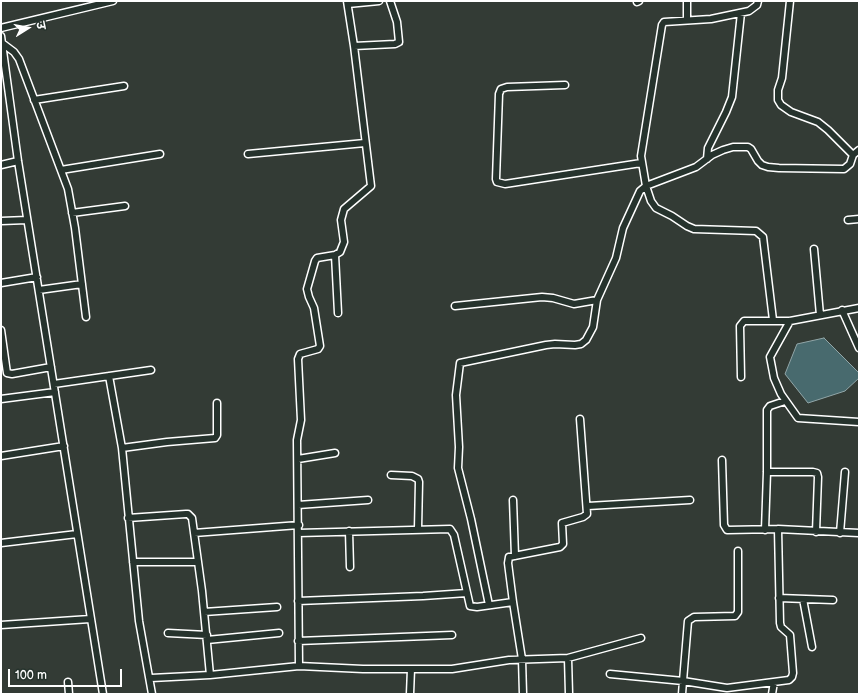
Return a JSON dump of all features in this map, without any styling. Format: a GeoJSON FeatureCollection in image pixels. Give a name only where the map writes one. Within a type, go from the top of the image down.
{"type":"FeatureCollection","features":[{"type":"Feature","properties":{"kind":"street"},"geometry":{"type":"LineString","coordinates":[[1,28],[113,1]]}},
{"type":"Feature","properties":{"kind":"street"},"geometry":{"type":"LineString","coordinates":[[299,666],[299,525],[297,440],[301,420],[298,359],[300,354],[318,349],[320,346],[314,308],[307,289],[315,261],[317,258],[335,255],[340,252],[343,246],[341,220],[344,209],[371,186],[348,2],[379,1]]}},
{"type":"Feature","properties":{"kind":"street"},"geometry":{"type":"LineString","coordinates":[[354,46],[395,44],[399,42],[397,22],[390,1]]}},
{"type":"Feature","properties":{"kind":"street"},"geometry":{"type":"LineString","coordinates":[[687,1],[687,20]]}},
{"type":"Feature","properties":{"kind":"street"},"geometry":{"type":"LineString","coordinates":[[758,1],[753,9],[741,13],[711,19],[666,21],[662,25],[641,149],[641,163],[646,186],[651,201],[656,208],[694,229],[756,231],[760,233],[765,243],[773,320]]}},
{"type":"Feature","properties":{"kind":"street"},"geometry":{"type":"LineString","coordinates":[[790,1],[782,78],[778,90],[778,100],[791,112],[818,122],[853,155]]}},
{"type":"Feature","properties":{"kind":"street"},"geometry":{"type":"LineString","coordinates":[[707,159],[708,148],[732,98],[741,13]]}},
{"type":"Feature","properties":{"kind":"street"},"geometry":{"type":"LineString","coordinates":[[2,39],[19,59],[68,189],[86,317]]}},
{"type":"Feature","properties":{"kind":"street"},"geometry":{"type":"LineString","coordinates":[[2,39],[27,220],[64,446],[76,534],[103,694]]}},
{"type":"Feature","properties":{"kind":"street"},"geometry":{"type":"LineString","coordinates":[[565,85],[507,87],[502,89],[499,94],[497,182],[505,184],[641,163]]}},
{"type":"Feature","properties":{"kind":"street"},"geometry":{"type":"LineString","coordinates":[[34,100],[124,86]]}},
{"type":"Feature","properties":{"kind":"street"},"geometry":{"type":"LineString","coordinates":[[248,154],[365,143]]}},
{"type":"Feature","properties":{"kind":"street"},"geometry":{"type":"LineString","coordinates":[[489,605],[471,519],[458,468],[459,447],[456,395],[460,365],[462,362],[546,345],[581,344],[586,340],[593,327],[597,300],[616,258],[624,228],[640,191],[646,186],[696,167],[723,150],[742,146],[751,149],[758,161],[768,167],[844,169],[850,164],[853,155],[859,150]]}},
{"type":"Feature","properties":{"kind":"street"},"geometry":{"type":"LineString","coordinates":[[61,170],[160,154]]}},
{"type":"Feature","properties":{"kind":"street"},"geometry":{"type":"LineString","coordinates":[[1,165],[18,161]]}},
{"type":"Feature","properties":{"kind":"street"},"geometry":{"type":"LineString","coordinates":[[72,213],[125,206]]}},
{"type":"Feature","properties":{"kind":"street"},"geometry":{"type":"LineString","coordinates":[[848,220],[859,219]]}},
{"type":"Feature","properties":{"kind":"street"},"geometry":{"type":"LineString","coordinates":[[1,221],[27,220]]}},
{"type":"Feature","properties":{"kind":"street"},"geometry":{"type":"LineString","coordinates":[[814,249],[820,315]]}},
{"type":"Feature","properties":{"kind":"street"},"geometry":{"type":"LineString","coordinates":[[335,255],[338,313]]}},
{"type":"Feature","properties":{"kind":"street"},"geometry":{"type":"LineString","coordinates":[[1,284],[37,277]]}},
{"type":"Feature","properties":{"kind":"street"},"geometry":{"type":"LineString","coordinates":[[39,290],[82,284]]}},
{"type":"Feature","properties":{"kind":"street"},"geometry":{"type":"LineString","coordinates":[[455,306],[542,297],[553,298],[574,304],[597,300]]}},
{"type":"Feature","properties":{"kind":"street"},"geometry":{"type":"LineString","coordinates":[[741,377],[740,326],[747,320],[790,320],[859,308]]}},
{"type":"Feature","properties":{"kind":"street"},"geometry":{"type":"LineString","coordinates":[[842,310],[859,348]]}},
{"type":"Feature","properties":{"kind":"street"},"geometry":{"type":"LineString","coordinates":[[790,320],[770,356],[774,378],[785,401],[796,416],[801,419],[859,422]]}},
{"type":"Feature","properties":{"kind":"street"},"geometry":{"type":"LineString","coordinates":[[1,330],[7,373],[12,374],[51,367]]}},
{"type":"Feature","properties":{"kind":"street"},"geometry":{"type":"LineString","coordinates":[[54,384],[151,370]]}},
{"type":"Feature","properties":{"kind":"street"},"geometry":{"type":"LineString","coordinates":[[109,376],[122,448],[139,621],[152,694]]}},
{"type":"Feature","properties":{"kind":"street"},"geometry":{"type":"LineString","coordinates":[[1,399],[55,392]]}},
{"type":"Feature","properties":{"kind":"street"},"geometry":{"type":"LineString","coordinates":[[765,530],[768,410],[770,406],[785,401]]}},
{"type":"Feature","properties":{"kind":"street"},"geometry":{"type":"LineString","coordinates":[[122,448],[215,438],[217,435],[217,403]]}},
{"type":"Feature","properties":{"kind":"street"},"geometry":{"type":"LineString","coordinates":[[523,694],[522,659],[508,563],[510,558],[515,556],[560,547],[562,544],[562,523],[586,516],[588,506],[580,419]]}},
{"type":"Feature","properties":{"kind":"street"},"geometry":{"type":"LineString","coordinates":[[1,456],[64,446]]}},
{"type":"Feature","properties":{"kind":"street"},"geometry":{"type":"LineString","coordinates":[[298,459],[335,453]]}},
{"type":"Feature","properties":{"kind":"street"},"geometry":{"type":"LineString","coordinates":[[722,460],[725,529],[730,531],[778,530],[859,533]]}},
{"type":"Feature","properties":{"kind":"street"},"geometry":{"type":"LineString","coordinates":[[767,472],[817,473],[816,532]]}},
{"type":"Feature","properties":{"kind":"street"},"geometry":{"type":"LineString","coordinates":[[840,533],[845,472]]}},
{"type":"Feature","properties":{"kind":"street"},"geometry":{"type":"LineString","coordinates":[[391,475],[412,476],[418,479],[418,530]]}},
{"type":"Feature","properties":{"kind":"street"},"geometry":{"type":"LineString","coordinates":[[298,505],[368,500]]}},
{"type":"Feature","properties":{"kind":"street"},"geometry":{"type":"LineString","coordinates":[[513,500],[515,556]]}},
{"type":"Feature","properties":{"kind":"street"},"geometry":{"type":"LineString","coordinates":[[588,506],[690,500]]}},
{"type":"Feature","properties":{"kind":"street"},"geometry":{"type":"LineString","coordinates":[[128,518],[186,514],[192,518],[207,637],[210,675]]}},
{"type":"Feature","properties":{"kind":"street"},"geometry":{"type":"LineString","coordinates":[[194,533],[299,525]]}},
{"type":"Feature","properties":{"kind":"street"},"geometry":{"type":"LineString","coordinates":[[298,533],[446,529],[452,531],[454,535],[470,606],[474,607],[513,602]]}},
{"type":"Feature","properties":{"kind":"street"},"geometry":{"type":"LineString","coordinates":[[610,674],[683,681],[727,688],[789,680],[793,673],[790,635],[789,632],[781,627],[780,623],[778,530]]}},
{"type":"Feature","properties":{"kind":"street"},"geometry":{"type":"LineString","coordinates":[[349,531],[350,567]]}},
{"type":"Feature","properties":{"kind":"street"},"geometry":{"type":"LineString","coordinates":[[1,543],[76,534]]}},
{"type":"Feature","properties":{"kind":"street"},"geometry":{"type":"LineString","coordinates":[[682,694],[688,621],[694,617],[735,616],[738,612],[738,551]]}},
{"type":"Feature","properties":{"kind":"street"},"geometry":{"type":"LineString","coordinates":[[133,562],[198,562]]}},
{"type":"Feature","properties":{"kind":"street"},"geometry":{"type":"LineString","coordinates":[[298,601],[415,597],[467,593]]}},
{"type":"Feature","properties":{"kind":"street"},"geometry":{"type":"LineString","coordinates":[[779,598],[833,600]]}},
{"type":"Feature","properties":{"kind":"street"},"geometry":{"type":"LineString","coordinates":[[803,599],[812,647]]}},
{"type":"Feature","properties":{"kind":"street"},"geometry":{"type":"LineString","coordinates":[[204,612],[277,607]]}},
{"type":"Feature","properties":{"kind":"street"},"geometry":{"type":"LineString","coordinates":[[1,625],[90,619]]}},
{"type":"Feature","properties":{"kind":"street"},"geometry":{"type":"LineString","coordinates":[[168,633],[207,637],[279,633]]}},
{"type":"Feature","properties":{"kind":"street"},"geometry":{"type":"LineString","coordinates":[[298,641],[452,635]]}},
{"type":"Feature","properties":{"kind":"street"},"geometry":{"type":"LineString","coordinates":[[150,678],[210,675],[299,666],[363,669],[452,669],[509,660],[568,658],[640,638]]}},
{"type":"Feature","properties":{"kind":"street"},"geometry":{"type":"LineString","coordinates":[[568,658],[569,694]]}},
{"type":"Feature","properties":{"kind":"street"},"geometry":{"type":"LineString","coordinates":[[410,694],[411,669]]}},
{"type":"Feature","properties":{"kind":"street"},"geometry":{"type":"LineString","coordinates":[[68,682],[69,694]]}},
{"type":"Feature","properties":{"kind":"street"},"geometry":{"type":"LineString","coordinates":[[772,694],[774,682]]}},
{"type":"Feature","properties":{"kind":"water"},"geometry":{"type":"Polygon","coordinates":[[[824,338],[859,373],[859,378],[845,391],[808,403],[785,374],[797,344],[824,338]]]}}]}
